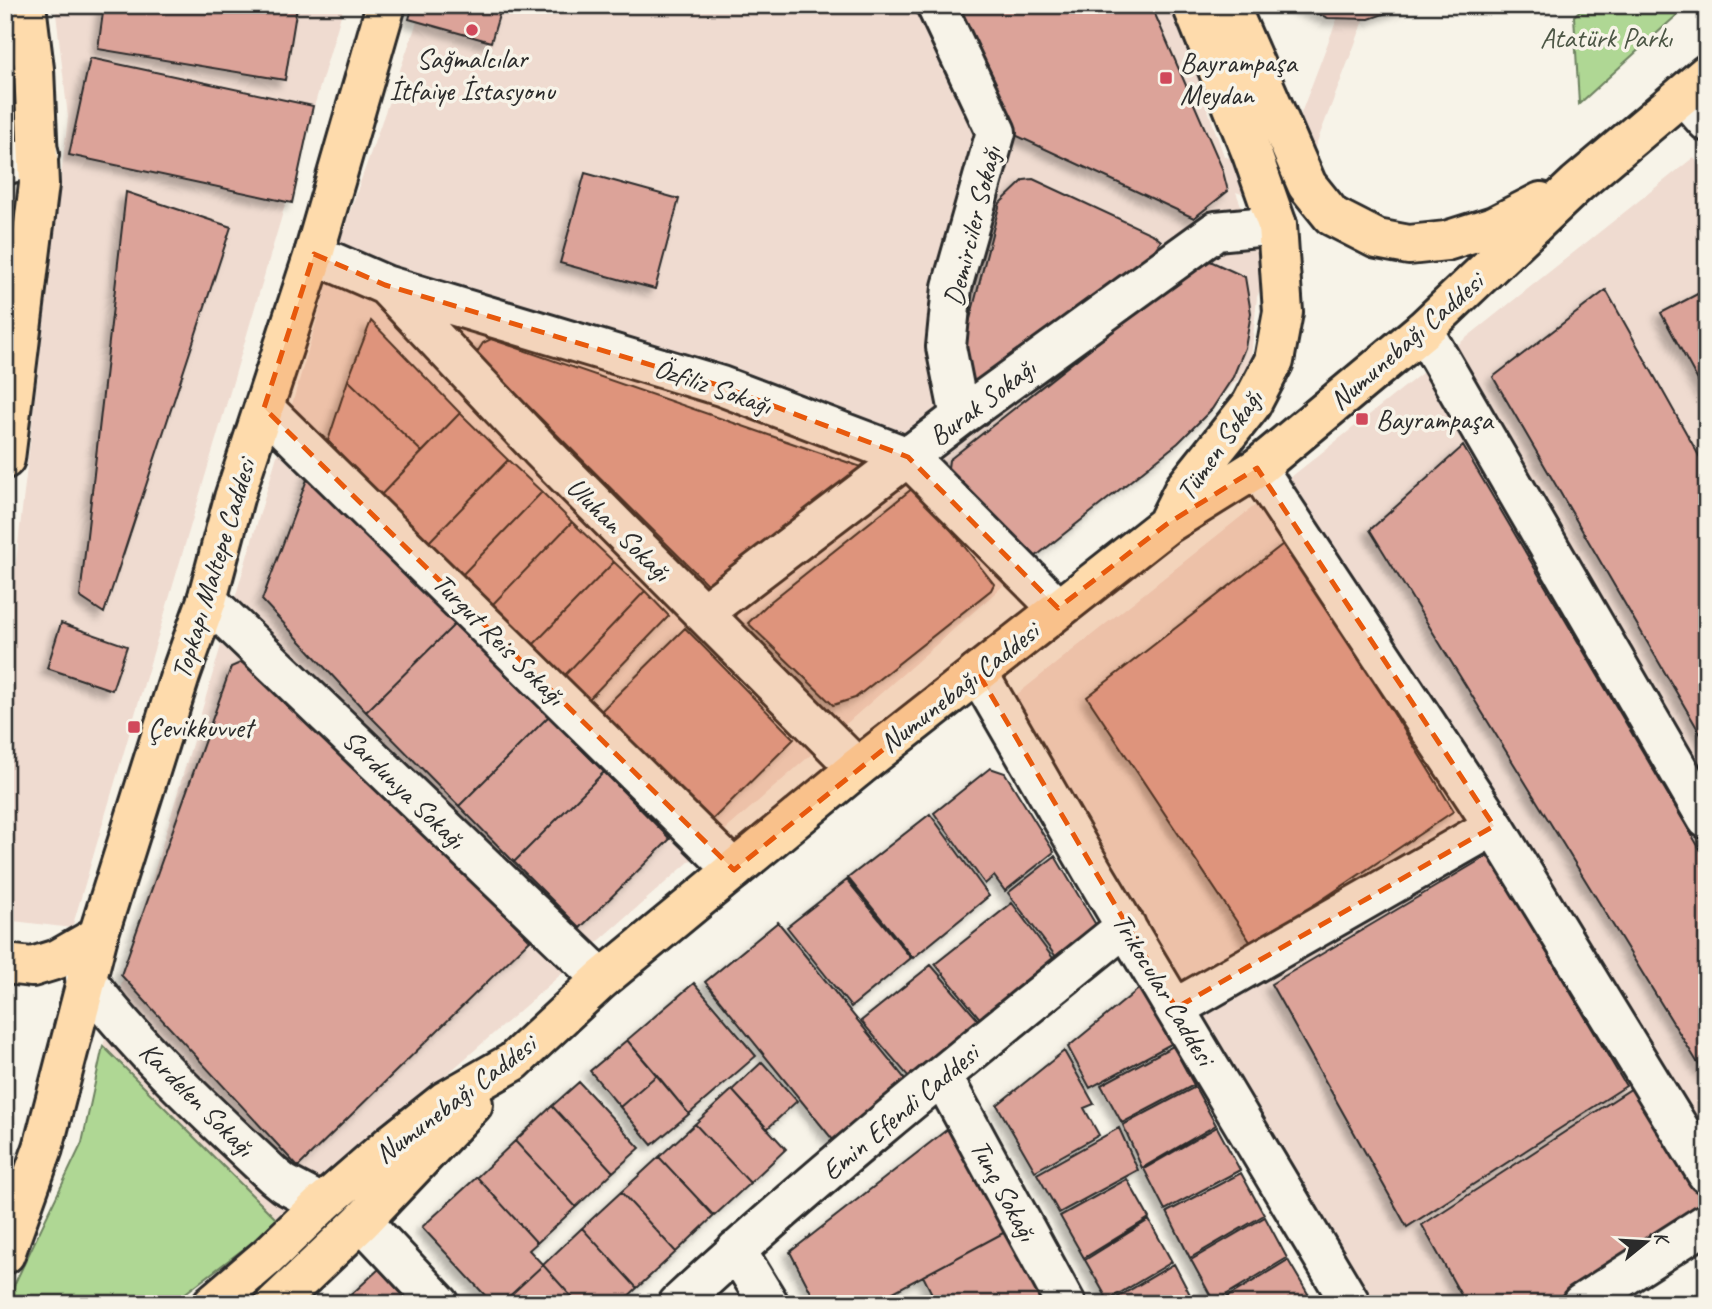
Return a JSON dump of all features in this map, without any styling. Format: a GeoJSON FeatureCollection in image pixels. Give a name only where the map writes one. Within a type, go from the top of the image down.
{"type":"FeatureCollection","features":[{"type":"Feature","properties":{"kind":"main road"},"geometry":{"type":"LineString","coordinates":[[5,459],[38,184],[22,160],[34,69],[26,5]]}},
{"type":"Feature","properties":{"kind":"main road","name":"Topkapı Maltepe Caddesi"},"geometry":{"type":"LineString","coordinates":[[5,1254],[43,1148],[85,978],[180,676],[207,600],[234,498],[314,254],[386,5]]}},
{"type":"Feature","properties":{"kind":"main road","name":"Tümen Sokağı"},"geometry":{"type":"LineString","coordinates":[[1167,524],[1184,489],[1251,405],[1274,361],[1283,312],[1277,225],[1252,154],[1192,5]]}},
{"type":"Feature","properties":{"kind":"main road"},"geometry":{"type":"LineString","coordinates":[[1229,5],[1307,185],[1332,216],[1377,239],[1409,245],[1446,241],[1494,226],[1577,184]]}},
{"type":"Feature","properties":{"kind":"main road","name":"Numunebağı Caddesi"},"geometry":{"type":"LineString","coordinates":[[212,1304],[267,1257],[322,1204],[445,1101],[513,1062],[602,979],[857,768],[1058,608],[1167,524],[1257,468],[1423,330],[1577,184],[1699,97]]}},
{"type":"Feature","properties":{"kind":"main road"},"geometry":{"type":"LineString","coordinates":[[5,964],[32,967],[58,959],[98,936]]}},
{"type":"Feature","properties":{"kind":"main road"},"geometry":{"type":"LineString","coordinates":[[275,1304],[362,1221],[513,1062]]}},
{"type":"Feature","properties":{"kind":"street"},"geometry":{"type":"LineString","coordinates":[[5,14],[26,5]]}},
{"type":"Feature","properties":{"kind":"street","name":"Demirciler Sokağı"},"geometry":{"type":"LineString","coordinates":[[936,5],[996,132],[952,287],[946,347],[960,417]]}},
{"type":"Feature","properties":{"kind":"street","name":"Burak Sokağı"},"geometry":{"type":"LineString","coordinates":[[703,613],[960,417],[1216,231],[1277,225]]}},
{"type":"Feature","properties":{"kind":"street","name":"Özfiliz Sokağı"},"geometry":{"type":"LineString","coordinates":[[314,254],[385,285],[721,386],[908,457],[1058,608]]}},
{"type":"Feature","properties":{"kind":"street","name":"Uluhan Sokağı"},"geometry":{"type":"LineString","coordinates":[[385,285],[540,449],[857,768]]}},
{"type":"Feature","properties":{"kind":"street"},"geometry":{"type":"LineString","coordinates":[[1423,330],[1707,818]]}},
{"type":"Feature","properties":{"kind":"street","name":"Turgut Reis Sokağı"},"geometry":{"type":"LineString","coordinates":[[264,408],[734,870]]}},
{"type":"Feature","properties":{"kind":"street"},"geometry":{"type":"LineString","coordinates":[[1257,468],[1494,826],[1707,1174]]}},
{"type":"Feature","properties":{"kind":"street","name":"Sardunya Sokağı"},"geometry":{"type":"LineString","coordinates":[[207,600],[602,979]]}},
{"type":"Feature","properties":{"kind":"street","name":"Trikocular Caddesi"},"geometry":{"type":"LineString","coordinates":[[978,673],[1351,1304]]}},
{"type":"Feature","properties":{"kind":"street"},"geometry":{"type":"LineString","coordinates":[[1175,1008],[1494,826]]}},
{"type":"Feature","properties":{"kind":"street","name":"Emin Efendi Caddesi"},"geometry":{"type":"LineString","coordinates":[[678,1304],[736,1250],[942,1076],[1126,926]]}},
{"type":"Feature","properties":{"kind":"street","name":"Kardelen Sokağı"},"geometry":{"type":"LineString","coordinates":[[85,978],[189,1096],[284,1184],[322,1204]]}},
{"type":"Feature","properties":{"kind":"street","name":"Tunç Sokağı"},"geometry":{"type":"LineString","coordinates":[[942,1076],[1066,1304]]}},
{"type":"Feature","properties":{"kind":"street"},"geometry":{"type":"LineString","coordinates":[[362,1221],[440,1304]]}},
{"type":"Feature","properties":{"kind":"street"},"geometry":{"type":"LineString","coordinates":[[1581,1304],[1707,1223]]}},
{"type":"Feature","properties":{"kind":"street"},"geometry":{"type":"LineString","coordinates":[[736,1250],[769,1304]]}},
{"type":"Feature","properties":{"kind":"highlighted area"},"geometry":{"type":"Polygon","coordinates":[[[314,254],[385,285],[721,386],[908,457],[1058,608],[1167,524],[1257,468],[1494,826],[1176,1008],[978,673],[734,870],[264,408],[314,254]]]}},
{"type":"Feature","properties":{"kind":"shaded area"},"geometry":{"type":"Polygon","coordinates":[[[55,5],[344,5],[72,928],[5,920],[5,655],[68,117],[55,5]]]}},
{"type":"Feature","properties":{"kind":"shaded area"},"geometry":{"type":"Polygon","coordinates":[[[423,5],[1167,5],[1176,20],[1193,67],[1217,5],[1245,5],[1206,104],[1224,156],[1277,176],[1337,19],[1302,5],[1370,5],[1257,297],[1250,369],[279,1222],[103,1046],[344,228],[423,5]],[[1236,192],[1254,241],[1268,204],[1236,192]]]}},
{"type":"Feature","properties":{"kind":"shaded area"},"geometry":{"type":"Polygon","coordinates":[[[1694,157],[1707,177],[1707,1240],[1611,1304],[1375,1304],[1015,696],[1694,157]]]}},
{"type":"Feature","properties":{"kind":"green space","name":"Atatürk Parkı"},"geometry":{"type":"Polygon","coordinates":[[[1586,5],[1688,5],[1579,104],[1574,16],[1586,5]]]}},
{"type":"Feature","properties":{"kind":"green space"},"geometry":{"type":"Polygon","coordinates":[[[103,1046],[279,1222],[171,1304],[5,1304],[82,1143],[103,1046]]]}},
{"type":"Feature","properties":{"kind":"building"},"geometry":{"type":"Polygon","coordinates":[[[104,5],[297,7],[285,80],[98,49],[104,5]]]}},
{"type":"Feature","properties":{"kind":"building","name":"Sağmalcılar İtfaiye İstasyonu"},"geometry":{"type":"Polygon","coordinates":[[[413,5],[502,5],[491,42],[409,19],[413,5]]]}},
{"type":"Feature","properties":{"kind":"building"},"geometry":{"type":"Polygon","coordinates":[[[957,5],[1151,5],[1222,168],[1228,191],[1194,218],[1013,134],[993,77],[957,5]]]}},
{"type":"Feature","properties":{"kind":"building"},"geometry":{"type":"Polygon","coordinates":[[[1296,5],[1410,5],[1369,19],[1328,18],[1296,5]]]}},
{"type":"Feature","properties":{"kind":"building"},"geometry":{"type":"Polygon","coordinates":[[[90,58],[313,106],[292,203],[69,155],[90,58]]]}},
{"type":"Feature","properties":{"kind":"building"},"geometry":{"type":"Polygon","coordinates":[[[585,173],[679,199],[655,289],[560,263],[585,173]]]}},
{"type":"Feature","properties":{"kind":"building"},"geometry":{"type":"Polygon","coordinates":[[[1033,179],[1154,235],[1161,241],[1153,252],[983,385],[975,385],[961,367],[960,358],[1000,203],[1024,180],[1033,179]]]}},
{"type":"Feature","properties":{"kind":"building"},"geometry":{"type":"Polygon","coordinates":[[[126,192],[231,227],[104,613],[80,597],[126,192]]]}},
{"type":"Feature","properties":{"kind":"building"},"geometry":{"type":"Polygon","coordinates":[[[1208,260],[1245,277],[1251,313],[1245,348],[1233,377],[1212,409],[1178,443],[1030,561],[1024,561],[948,468],[949,460],[1201,261],[1208,260]]]}},
{"type":"Feature","properties":{"kind":"building"},"geometry":{"type":"Polygon","coordinates":[[[1707,289],[1707,397],[1661,313],[1707,289]]]}},
{"type":"Feature","properties":{"kind":"building"},"geometry":{"type":"Polygon","coordinates":[[[1606,290],[1707,470],[1707,745],[1493,377],[1606,290]]]}},
{"type":"Feature","properties":{"kind":"building"},"geometry":{"type":"Polygon","coordinates":[[[371,321],[460,413],[422,452],[348,380],[371,321]]]}},
{"type":"Feature","properties":{"kind":"building"},"geometry":{"type":"Polygon","coordinates":[[[491,339],[864,468],[717,594],[476,354],[483,343],[491,339]]]}},
{"type":"Feature","properties":{"kind":"building"},"geometry":{"type":"Polygon","coordinates":[[[348,380],[422,452],[380,496],[328,441],[348,380]]]}},
{"type":"Feature","properties":{"kind":"building"},"geometry":{"type":"Polygon","coordinates":[[[460,413],[508,460],[428,543],[380,496],[460,413]]]}},
{"type":"Feature","properties":{"kind":"building"},"geometry":{"type":"Polygon","coordinates":[[[1463,446],[1707,861],[1707,1078],[1370,530],[1463,446]]]}},
{"type":"Feature","properties":{"kind":"building"},"geometry":{"type":"Polygon","coordinates":[[[508,460],[542,492],[462,575],[428,543],[508,460]]]}},
{"type":"Feature","properties":{"kind":"building"},"geometry":{"type":"Polygon","coordinates":[[[312,466],[457,622],[366,712],[262,600],[312,466]]]}},
{"type":"Feature","properties":{"kind":"building"},"geometry":{"type":"Polygon","coordinates":[[[913,488],[921,492],[994,584],[991,590],[855,698],[833,705],[748,623],[770,602],[913,488]]]}},
{"type":"Feature","properties":{"kind":"building"},"geometry":{"type":"Polygon","coordinates":[[[542,492],[572,522],[492,605],[462,575],[542,492]]]}},
{"type":"Feature","properties":{"kind":"building"},"geometry":{"type":"Polygon","coordinates":[[[572,522],[614,562],[533,645],[492,605],[572,522]]]}},
{"type":"Feature","properties":{"kind":"building"},"geometry":{"type":"Polygon","coordinates":[[[1287,541],[1454,811],[1253,946],[1087,697],[1287,541]]]}},
{"type":"Feature","properties":{"kind":"building"},"geometry":{"type":"Polygon","coordinates":[[[614,562],[645,591],[565,675],[533,645],[614,562]]]}},
{"type":"Feature","properties":{"kind":"building"},"geometry":{"type":"Polygon","coordinates":[[[645,591],[669,616],[589,699],[565,675],[645,591]]]}},
{"type":"Feature","properties":{"kind":"building"},"geometry":{"type":"Polygon","coordinates":[[[457,622],[549,716],[459,806],[366,712],[457,622]]]}},
{"type":"Feature","properties":{"kind":"building"},"geometry":{"type":"Polygon","coordinates":[[[61,623],[127,646],[112,690],[47,668],[61,623]]]}},
{"type":"Feature","properties":{"kind":"building"},"geometry":{"type":"Polygon","coordinates":[[[685,628],[794,739],[704,828],[595,717],[685,628]]]}},
{"type":"Feature","properties":{"kind":"building"},"geometry":{"type":"Polygon","coordinates":[[[254,657],[530,940],[298,1167],[121,975],[231,667],[254,657]]]}},
{"type":"Feature","properties":{"kind":"building"},"geometry":{"type":"Polygon","coordinates":[[[549,716],[604,772],[514,862],[459,806],[549,716]]]}},
{"type":"Feature","properties":{"kind":"building"},"geometry":{"type":"Polygon","coordinates":[[[990,768],[1005,773],[1054,852],[1005,891],[994,876],[985,884],[934,813],[990,768]]]}},
{"type":"Feature","properties":{"kind":"building"},"geometry":{"type":"Polygon","coordinates":[[[604,772],[670,839],[580,928],[514,862],[604,772]]]}},
{"type":"Feature","properties":{"kind":"building"},"geometry":{"type":"Polygon","coordinates":[[[930,814],[989,896],[913,958],[848,878],[930,814]]]}},
{"type":"Feature","properties":{"kind":"building"},"geometry":{"type":"Polygon","coordinates":[[[1489,855],[1626,1086],[1407,1227],[1271,984],[1489,855]]]}},
{"type":"Feature","properties":{"kind":"building"},"geometry":{"type":"Polygon","coordinates":[[[1055,856],[1102,935],[1063,966],[1008,893],[1055,856]]]}},
{"type":"Feature","properties":{"kind":"building"},"geometry":{"type":"Polygon","coordinates":[[[847,880],[911,958],[851,1007],[787,927],[847,880]]]}},
{"type":"Feature","properties":{"kind":"building"},"geometry":{"type":"Polygon","coordinates":[[[1012,903],[1061,969],[987,1027],[935,964],[1012,903]]]}},
{"type":"Feature","properties":{"kind":"building"},"geometry":{"type":"Polygon","coordinates":[[[778,922],[906,1080],[833,1140],[705,982],[778,922]]]}},
{"type":"Feature","properties":{"kind":"building"},"geometry":{"type":"Polygon","coordinates":[[[931,965],[985,1028],[914,1083],[861,1021],[931,965]]]}},
{"type":"Feature","properties":{"kind":"building"},"geometry":{"type":"Polygon","coordinates":[[[694,983],[756,1056],[689,1114],[627,1040],[694,983]]]}},
{"type":"Feature","properties":{"kind":"building"},"geometry":{"type":"Polygon","coordinates":[[[1141,987],[1171,1044],[1090,1088],[1068,1047],[1141,987]]]}},
{"type":"Feature","properties":{"kind":"building"},"geometry":{"type":"Polygon","coordinates":[[[627,1040],[657,1075],[620,1107],[590,1071],[627,1040]]]}},
{"type":"Feature","properties":{"kind":"building"},"geometry":{"type":"Polygon","coordinates":[[[1173,1046],[1194,1085],[1122,1123],[1101,1085],[1173,1046]]]}},
{"type":"Feature","properties":{"kind":"building"},"geometry":{"type":"Polygon","coordinates":[[[1064,1051],[1094,1104],[1084,1108],[1099,1135],[1035,1171],[997,1105],[1064,1051]]]}},
{"type":"Feature","properties":{"kind":"building"},"geometry":{"type":"Polygon","coordinates":[[[762,1062],[797,1101],[767,1129],[732,1090],[762,1062]]]}},
{"type":"Feature","properties":{"kind":"building"},"geometry":{"type":"Polygon","coordinates":[[[657,1075],[689,1114],[652,1145],[620,1107],[657,1075]]]}},
{"type":"Feature","properties":{"kind":"building"},"geometry":{"type":"Polygon","coordinates":[[[579,1082],[640,1148],[613,1172],[552,1106],[579,1082]]]}},
{"type":"Feature","properties":{"kind":"building"},"geometry":{"type":"Polygon","coordinates":[[[1640,1083],[1707,1196],[1707,1212],[1569,1304],[1466,1304],[1422,1225],[1640,1083]]]}},
{"type":"Feature","properties":{"kind":"building"},"geometry":{"type":"Polygon","coordinates":[[[1195,1087],[1216,1125],[1142,1168],[1123,1125],[1195,1087]]]}},
{"type":"Feature","properties":{"kind":"building"},"geometry":{"type":"Polygon","coordinates":[[[732,1090],[786,1149],[750,1183],[695,1124],[732,1090]]]}},
{"type":"Feature","properties":{"kind":"building"},"geometry":{"type":"Polygon","coordinates":[[[552,1106],[613,1172],[576,1207],[515,1141],[552,1106]]]}},
{"type":"Feature","properties":{"kind":"building"},"geometry":{"type":"Polygon","coordinates":[[[695,1124],[750,1183],[714,1216],[659,1157],[695,1124]]]}},
{"type":"Feature","properties":{"kind":"building"},"geometry":{"type":"Polygon","coordinates":[[[1217,1127],[1240,1170],[1165,1210],[1144,1169],[1217,1127]]]}},
{"type":"Feature","properties":{"kind":"building"},"geometry":{"type":"Polygon","coordinates":[[[949,1128],[1005,1232],[871,1304],[817,1304],[790,1252],[949,1128]]]}},
{"type":"Feature","properties":{"kind":"building"},"geometry":{"type":"Polygon","coordinates":[[[1119,1128],[1138,1170],[1059,1213],[1037,1174],[1119,1128]]]}},
{"type":"Feature","properties":{"kind":"building"},"geometry":{"type":"Polygon","coordinates":[[[515,1141],[576,1207],[537,1243],[477,1177],[515,1141]]]}},
{"type":"Feature","properties":{"kind":"building"},"geometry":{"type":"Polygon","coordinates":[[[659,1157],[714,1216],[676,1252],[621,1192],[659,1157]]]}},
{"type":"Feature","properties":{"kind":"building"},"geometry":{"type":"Polygon","coordinates":[[[1241,1173],[1264,1215],[1190,1258],[1167,1212],[1241,1173]]]}},
{"type":"Feature","properties":{"kind":"building"},"geometry":{"type":"Polygon","coordinates":[[[477,1177],[537,1243],[529,1250],[543,1265],[501,1304],[493,1304],[422,1227],[477,1177]]]}},
{"type":"Feature","properties":{"kind":"building"},"geometry":{"type":"Polygon","coordinates":[[[1127,1179],[1149,1218],[1084,1258],[1060,1216],[1127,1179]]]}},
{"type":"Feature","properties":{"kind":"building"},"geometry":{"type":"Polygon","coordinates":[[[621,1192],[676,1252],[637,1288],[582,1228],[621,1192]]]}},
{"type":"Feature","properties":{"kind":"building"},"geometry":{"type":"Polygon","coordinates":[[[1265,1217],[1287,1258],[1214,1302],[1191,1260],[1265,1217]]]}},
{"type":"Feature","properties":{"kind":"building"},"geometry":{"type":"Polygon","coordinates":[[[1149,1220],[1172,1262],[1108,1300],[1085,1260],[1149,1220]]]}},
{"type":"Feature","properties":{"kind":"building"},"geometry":{"type":"Polygon","coordinates":[[[582,1228],[637,1288],[620,1304],[578,1304],[543,1265],[582,1228]]]}},
{"type":"Feature","properties":{"kind":"building"},"geometry":{"type":"Polygon","coordinates":[[[1005,1232],[1043,1304],[937,1304],[923,1276],[1005,1232]]]}},
{"type":"Feature","properties":{"kind":"building"},"geometry":{"type":"Polygon","coordinates":[[[1288,1260],[1311,1299],[1303,1304],[1216,1304],[1288,1260]]]}},
{"type":"Feature","properties":{"kind":"building"},"geometry":{"type":"Polygon","coordinates":[[[1174,1264],[1195,1304],[1111,1304],[1110,1302],[1174,1264]]]}},
{"type":"Feature","properties":{"kind":"building"},"geometry":{"type":"Polygon","coordinates":[[[543,1265],[578,1304],[501,1304],[543,1265]]]}},
{"type":"Feature","properties":{"kind":"building"},"geometry":{"type":"Polygon","coordinates":[[[379,1269],[411,1304],[342,1303],[379,1269]]]}},
{"type":"Feature","properties":{"kind":"place","name":"Sağmalcılar İtfaiye İstasyonu"},"geometry":{"type":"Point","coordinates":[472,30]}},
{"type":"Feature","properties":{"kind":"place","name":"Bayrampaşa Meydan"},"geometry":{"type":"Point","coordinates":[1166,78]}},
{"type":"Feature","properties":{"kind":"place","name":"Bayrampaşa"},"geometry":{"type":"Point","coordinates":[1362,419]}},
{"type":"Feature","properties":{"kind":"place","name":"Çevikkuvvet"},"geometry":{"type":"Point","coordinates":[134,727]}}]}
